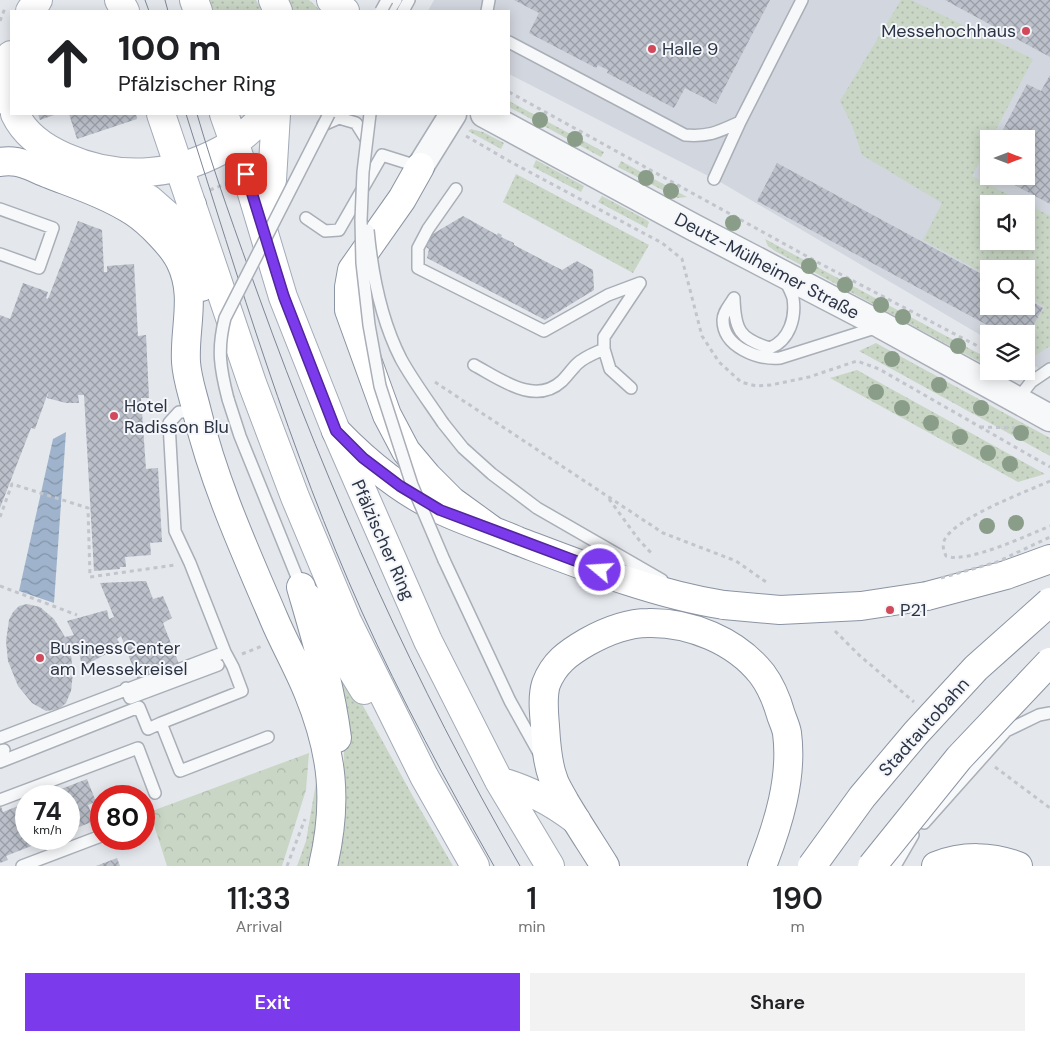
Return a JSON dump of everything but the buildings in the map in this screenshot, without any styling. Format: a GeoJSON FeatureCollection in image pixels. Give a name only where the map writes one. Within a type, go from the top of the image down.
{"type":"FeatureCollection","features":[{"type":"Feature","properties":{"kind":"main road"},"geometry":{"type":"LineString","coordinates":[[331,0],[344,10]]}},
{"type":"Feature","properties":{"kind":"main road"},"geometry":{"type":"LineString","coordinates":[[0,52],[10,40]]}},
{"type":"Feature","properties":{"kind":"main road"},"geometry":{"type":"LineString","coordinates":[[8,96],[10,69]]}},
{"type":"Feature","properties":{"kind":"main road"},"geometry":{"type":"LineString","coordinates":[[18,115],[25,130],[54,152],[93,167],[136,174],[163,171],[200,160],[234,143],[266,115]]}},
{"type":"Feature","properties":{"kind":"main road"},"geometry":{"type":"LineString","coordinates":[[161,115],[192,205],[200,243],[299,506],[347,621],[424,776],[475,866]]}},
{"type":"Feature","properties":{"kind":"main road","name":"Pfälzischer Ring"},"geometry":{"type":"LineString","coordinates":[[224,115],[261,221],[284,297],[336,431],[428,641],[499,780],[550,866]]}},
{"type":"Feature","properties":{"kind":"main road"},"geometry":{"type":"LineString","coordinates":[[261,221],[272,180],[276,115]]}},
{"type":"Feature","properties":{"kind":"main road"},"geometry":{"type":"LineString","coordinates":[[0,132],[33,137]]}},
{"type":"Feature","properties":{"kind":"main road"},"geometry":{"type":"LineString","coordinates":[[0,162],[19,162],[114,200],[135,212],[147,222],[174,251],[180,261],[186,276],[189,296],[190,312],[186,361],[188,379],[210,457],[238,534],[275,621],[308,691],[322,729],[332,783],[333,803],[329,843],[323,866]]}},
{"type":"Feature","properties":{"kind":"main road"},"geometry":{"type":"LineString","coordinates":[[93,167],[124,188],[149,199],[200,243]]}},
{"type":"Feature","properties":{"kind":"main road"},"geometry":{"type":"LineString","coordinates":[[420,167],[402,199],[352,270],[349,287],[349,310],[386,415],[406,451],[426,476],[452,501],[492,530]]}},
{"type":"Feature","properties":{"kind":"main road"},"geometry":{"type":"LineString","coordinates":[[195,404],[202,293],[198,255],[200,243]]}},
{"type":"Feature","properties":{"kind":"main road"},"geometry":{"type":"LineString","coordinates":[[336,431],[363,458],[400,486],[440,510],[582,565],[712,603],[780,610],[862,606],[927,596],[1006,575],[1050,559]]}},
{"type":"Feature","properties":{"kind":"main road"},"geometry":{"type":"LineString","coordinates":[[301,587],[355,678],[424,776]]}},
{"type":"Feature","properties":{"kind":"main road"},"geometry":{"type":"LineString","coordinates":[[301,587],[325,667],[333,706],[338,744],[332,783]]}},
{"type":"Feature","properties":{"kind":"main road","name":"Stadtautobahn"},"geometry":{"type":"LineString","coordinates":[[812,866],[862,797],[916,733],[976,668],[1050,602]]}},
{"type":"Feature","properties":{"kind":"main road"},"geometry":{"type":"LineString","coordinates":[[605,866],[553,779],[546,741],[543,708],[546,686],[556,664],[574,650],[597,637],[622,627],[646,622],[672,624],[717,638],[744,656],[762,674],[777,702],[787,733],[788,771],[777,828],[762,866]]}},
{"type":"Feature","properties":{"kind":"main road"},"geometry":{"type":"LineString","coordinates":[[872,866],[959,758],[1050,662]]}},
{"type":"Feature","properties":{"kind":"main road"},"geometry":{"type":"LineString","coordinates":[[499,780],[520,787],[554,803],[576,820]]}},
{"type":"Feature","properties":{"kind":"main road"},"geometry":{"type":"LineString","coordinates":[[936,866],[959,860],[983,858],[1003,861],[1018,866]]}},
{"type":"Feature","properties":{"kind":"street","name":"Deutz-Mülheimer Straße"},"geometry":{"type":"LineString","coordinates":[[486,115],[693,227],[881,325],[1050,418]]}},
{"type":"Feature","properties":{"kind":"street"},"geometry":{"type":"LineString","coordinates":[[420,167],[457,124]]}},
{"type":"Feature","properties":{"kind":"lane"},"geometry":{"type":"LineString","coordinates":[[714,179],[740,122],[802,0]]}},
{"type":"Feature","properties":{"kind":"lane"},"geometry":{"type":"LineString","coordinates":[[510,43],[685,135],[701,136],[717,133],[740,122]]}},
{"type":"Feature","properties":{"kind":"lane"},"geometry":{"type":"LineString","coordinates":[[301,587],[240,436],[221,372],[219,346],[224,318],[328,115]]}},
{"type":"Feature","properties":{"kind":"lane"},"geometry":{"type":"LineString","coordinates":[[370,115],[366,139],[361,220],[362,263],[369,325],[380,386],[412,485],[444,560],[510,701],[553,779]]}},
{"type":"Feature","properties":{"kind":"lane"},"geometry":{"type":"LineString","coordinates":[[323,125],[339,118],[356,123],[366,139]]}},
{"type":"Feature","properties":{"kind":"lane"},"geometry":{"type":"LineString","coordinates":[[306,218],[325,231],[339,230],[382,155],[420,167]]}},
{"type":"Feature","properties":{"kind":"lane"},"geometry":{"type":"LineString","coordinates":[[364,172],[373,268],[388,326],[401,358],[443,423],[463,448],[492,474],[537,508],[636,566],[712,603]]}},
{"type":"Feature","properties":{"kind":"lane"},"geometry":{"type":"LineString","coordinates":[[456,189],[418,248],[418,268],[544,331],[608,295],[640,283],[604,337],[604,349],[610,369],[631,388]]}},
{"type":"Feature","properties":{"kind":"lane"},"geometry":{"type":"LineString","coordinates":[[0,209],[53,228],[39,268],[0,254]]}},
{"type":"Feature","properties":{"kind":"lane"},"geometry":{"type":"LineString","coordinates":[[782,273],[792,296],[793,314],[791,328],[785,338],[776,345],[770,348],[759,345],[742,333],[735,320],[734,298],[724,314],[724,327],[728,336],[745,351],[772,359],[780,358],[881,325]]}},
{"type":"Feature","properties":{"kind":"lane"},"geometry":{"type":"LineString","coordinates":[[474,365],[528,392],[546,391],[561,382],[578,362],[604,349]]}},
{"type":"Feature","properties":{"kind":"lane"},"geometry":{"type":"LineString","coordinates":[[1016,400],[1031,382],[1050,368]]}},
{"type":"Feature","properties":{"kind":"lane"},"geometry":{"type":"LineString","coordinates":[[0,762],[139,707],[148,729],[242,692],[190,563],[175,531],[169,424],[179,412],[195,404]]}},
{"type":"Feature","properties":{"kind":"lane"},"geometry":{"type":"LineString","coordinates":[[0,738],[126,688],[225,652]]}},
{"type":"Feature","properties":{"kind":"lane"},"geometry":{"type":"LineString","coordinates":[[126,688],[130,698],[218,665]]}},
{"type":"Feature","properties":{"kind":"lane"},"geometry":{"type":"LineString","coordinates":[[895,866],[909,839],[1006,731],[1039,715],[1050,713]]}},
{"type":"Feature","properties":{"kind":"lane"},"geometry":{"type":"LineString","coordinates":[[161,723],[180,771],[268,736]]}},
{"type":"Feature","properties":{"kind":"lane"},"geometry":{"type":"LineString","coordinates":[[0,800],[138,748],[152,785]]}},
{"type":"Feature","properties":{"kind":"lane"},"geometry":{"type":"LineString","coordinates":[[22,866],[90,840]]}},
{"type":"Feature","properties":{"kind":"path"},"geometry":{"type":"LineString","coordinates":[[0,21],[8,0]]}},
{"type":"Feature","properties":{"kind":"path"},"geometry":{"type":"LineString","coordinates":[[510,93],[819,263],[980,347]]}},
{"type":"Feature","properties":{"kind":"path"},"geometry":{"type":"LineString","coordinates":[[457,124],[509,161],[662,243]]}},
{"type":"Feature","properties":{"kind":"path"},"geometry":{"type":"LineString","coordinates":[[435,382],[663,533],[736,561],[774,587]]}},
{"type":"Feature","properties":{"kind":"path"},"geometry":{"type":"LineString","coordinates":[[980,426],[1050,467]]}},
{"type":"Feature","properties":{"kind":"path"},"geometry":{"type":"LineString","coordinates":[[1050,481],[985,510],[968,520],[948,535],[943,542],[946,556],[951,558],[974,555],[1050,526]]}},
{"type":"Feature","properties":{"kind":"path"},"geometry":{"type":"LineString","coordinates":[[0,517],[12,484],[88,508],[90,577],[190,563]]}},
{"type":"Feature","properties":{"kind":"path"},"geometry":{"type":"LineString","coordinates":[[608,498],[639,540],[657,559]]}},
{"type":"Feature","properties":{"kind":"path"},"geometry":{"type":"LineString","coordinates":[[0,586],[77,616]]}},
{"type":"Feature","properties":{"kind":"path"},"geometry":{"type":"LineString","coordinates":[[834,630],[859,655],[919,707]]}},
{"type":"Feature","properties":{"kind":"path"},"geometry":{"type":"LineString","coordinates":[[981,757],[1050,808]]}},
{"type":"Feature","properties":{"kind":"shaded area"},"geometry":{"type":"Polygon","coordinates":[[[434,0],[1050,0],[1050,375],[1035,366],[1035,325],[980,325],[980,335],[722,183],[510,75],[510,10],[429,10],[434,0]]]}},
{"type":"Feature","properties":{"kind":"green space"},"geometry":{"type":"Polygon","coordinates":[[[210,0],[256,0],[261,10],[213,10],[210,0]]]}},
{"type":"Feature","properties":{"kind":"green space"},"geometry":{"type":"Polygon","coordinates":[[[288,0],[309,0],[320,10],[293,10],[288,0]]]}},
{"type":"Feature","properties":{"kind":"green space"},"geometry":{"type":"Polygon","coordinates":[[[901,0],[911,0],[1033,59],[996,130],[980,130],[980,160],[972,176],[980,180],[980,185],[990,185],[1009,195],[980,195],[980,250],[1035,250],[1035,208],[1050,216],[1050,346],[1035,356],[1034,325],[1045,307],[1035,301],[1035,260],[980,260],[980,271],[923,240],[942,203],[862,155],[852,125],[840,101],[901,0]]]}},
{"type":"Feature","properties":{"kind":"green space"},"geometry":{"type":"Polygon","coordinates":[[[510,102],[604,152],[601,157],[510,108],[510,102]]]}},
{"type":"Feature","properties":{"kind":"green space"},"geometry":{"type":"Polygon","coordinates":[[[471,129],[483,132],[504,143],[501,149],[468,131],[471,129]]]}},
{"type":"Feature","properties":{"kind":"green space"},"geometry":{"type":"Polygon","coordinates":[[[536,160],[584,186],[581,192],[533,167],[536,160]]]}},
{"type":"Feature","properties":{"kind":"green space"},"geometry":{"type":"Polygon","coordinates":[[[621,161],[687,197],[678,198],[618,167],[621,161]]]}},
{"type":"Feature","properties":{"kind":"green space"},"geometry":{"type":"Polygon","coordinates":[[[516,174],[649,245],[633,273],[503,202],[516,174]]]}},
{"type":"Feature","properties":{"kind":"green space"},"geometry":{"type":"Polygon","coordinates":[[[602,196],[645,219],[649,222],[647,228],[598,202],[602,196]]]}},
{"type":"Feature","properties":{"kind":"green space"},"geometry":{"type":"Polygon","coordinates":[[[765,239],[980,354],[980,362],[775,251],[768,246],[765,239]]]}},
{"type":"Feature","properties":{"kind":"green space"},"geometry":{"type":"Polygon","coordinates":[[[876,343],[1050,438],[1050,456],[859,351],[876,343]]]}},
{"type":"Feature","properties":{"kind":"green space"},"geometry":{"type":"Polygon","coordinates":[[[857,370],[1045,474],[1018,482],[830,378],[857,370]]]}},
{"type":"Feature","properties":{"kind":"green space"},"geometry":{"type":"Polygon","coordinates":[[[323,633],[453,866],[333,866],[344,789],[344,749],[323,633]]]}},
{"type":"Feature","properties":{"kind":"green space"},"geometry":{"type":"Polygon","coordinates":[[[309,753],[306,790],[282,866],[167,866],[155,828],[155,810],[309,753]]]}},
{"type":"Feature","properties":{"kind":"green space"},"geometry":{"type":"Polygon","coordinates":[[[324,776],[313,866],[297,866],[306,841],[317,777],[324,776]]]}},
{"type":"Feature","properties":{"kind":"water"},"geometry":{"type":"Polygon","coordinates":[[[66,432],[54,603],[19,591],[53,439],[66,432]]]}},
{"type":"Feature","properties":{"kind":"tram line"},"geometry":{"type":"LineString","coordinates":[[145,0],[149,10]]}},
{"type":"Feature","properties":{"kind":"tram line"},"geometry":{"type":"LineString","coordinates":[[165,0],[168,10]]}},
{"type":"Feature","properties":{"kind":"tram line"},"geometry":{"type":"LineString","coordinates":[[186,115],[267,365],[336,551],[362,612],[409,709],[494,866]]}},
{"type":"Feature","properties":{"kind":"tram line"},"geometry":{"type":"LineString","coordinates":[[197,115],[219,183],[286,371],[345,516],[410,658],[482,798],[520,866]]}},
{"type":"Feature","properties":{"kind":"place","name":"Messehochhaus"},"geometry":{"type":"Point","coordinates":[1026,31]}},
{"type":"Feature","properties":{"kind":"place","name":"Halle 9"},"geometry":{"type":"Point","coordinates":[652,49]}},
{"type":"Feature","properties":{"kind":"place","name":"Hotel Radisson Blu"},"geometry":{"type":"Point","coordinates":[114,416]}},
{"type":"Feature","properties":{"kind":"place","name":"P21"},"geometry":{"type":"Point","coordinates":[890,610]}},
{"type":"Feature","properties":{"kind":"place","name":"BusinessCenter am Messekreisel"},"geometry":{"type":"Point","coordinates":[40,658]}},
{"type":"Feature","properties":{"kind":"route"},"geometry":{"type":"LineString","coordinates":[[246,174],[284,297],[336,431],[363,458],[400,486],[440,510],[552,554],[600,570]]}}]}
